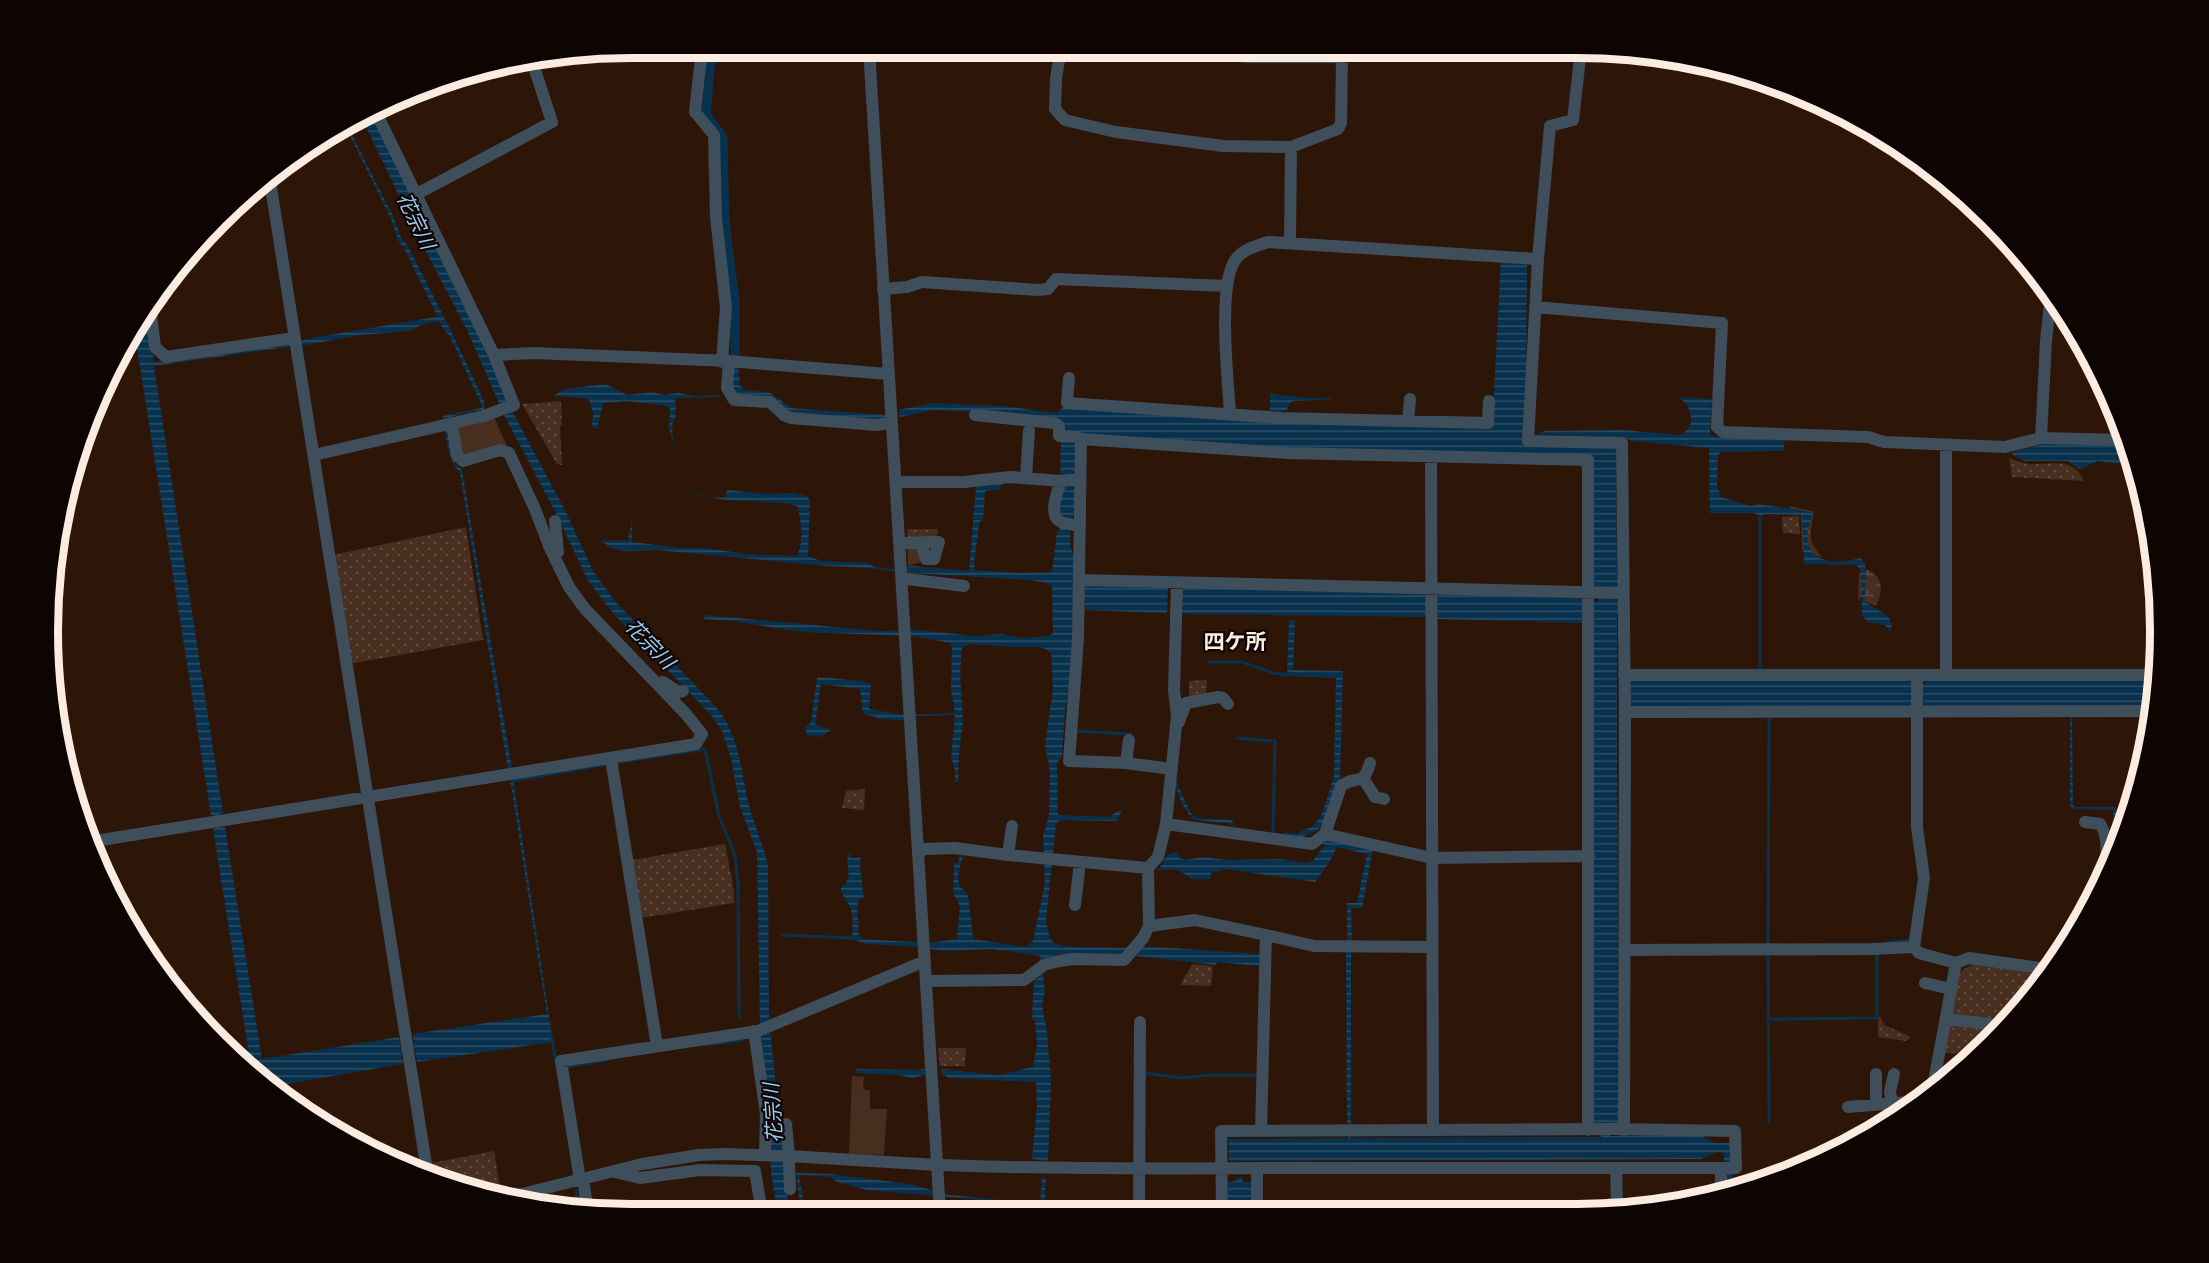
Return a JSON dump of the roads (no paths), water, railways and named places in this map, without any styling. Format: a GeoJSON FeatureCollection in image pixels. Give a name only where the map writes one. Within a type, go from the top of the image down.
{"type":"FeatureCollection","features":[{"type":"Feature","properties":{"kind":"street"},"geometry":{"type":"LineString","coordinates":[[701,58],[695,112],[714,135],[716,217],[726,307],[727,388],[734,400],[770,402],[784,415],[791,418],[876,425],[891,423]]}},
{"type":"Feature","properties":{"kind":"street"},"geometry":{"type":"LineString","coordinates":[[870,58],[926,981],[940,1165],[940,1204]]}},
{"type":"Feature","properties":{"kind":"street"},"geometry":{"type":"LineString","coordinates":[[1059,58],[1055,109],[1065,120],[1116,132],[1244,147],[1291,147],[1338,129],[1341,123],[1342,58]]}},
{"type":"Feature","properties":{"kind":"street"},"geometry":{"type":"LineString","coordinates":[[1580,58],[1573,120],[1550,126],[1536,259],[1528,441],[1622,443],[1620,593],[1625,712],[1624,950],[1618,1130]]}},
{"type":"Feature","properties":{"kind":"street"},"geometry":{"type":"LineString","coordinates":[[415,195],[552,122],[534,67]]}},
{"type":"Feature","properties":{"kind":"street"},"geometry":{"type":"LineString","coordinates":[[314,455],[501,412],[514,405],[494,355],[379,118]]}},
{"type":"Feature","properties":{"kind":"street"},"geometry":{"type":"LineString","coordinates":[[1290,243],[1291,147]]}},
{"type":"Feature","properties":{"kind":"street"},"geometry":{"type":"LineString","coordinates":[[271,187],[427,1167]]}},
{"type":"Feature","properties":{"kind":"street"},"geometry":{"type":"LineString","coordinates":[[1230,413],[1225,322],[1227,286],[1230,268],[1237,256],[1251,248],[1268,242],[1536,259]]}},
{"type":"Feature","properties":{"kind":"street"},"geometry":{"type":"LineString","coordinates":[[883,289],[907,287],[922,282],[1038,290],[1048,289],[1056,279],[1227,286]]}},
{"type":"Feature","properties":{"kind":"street"},"geometry":{"type":"LineString","coordinates":[[1535,307],[1722,323],[1717,427],[1723,432],[1868,437],[1884,442],[1946,446],[2005,447],[2041,438],[2117,440]]}},
{"type":"Feature","properties":{"kind":"street"},"geometry":{"type":"LineString","coordinates":[[2041,438],[2050,307]]}},
{"type":"Feature","properties":{"kind":"street"},"geometry":{"type":"LineString","coordinates":[[152,319],[155,347],[166,357],[294,338]]}},
{"type":"Feature","properties":{"kind":"street"},"geometry":{"type":"LineString","coordinates":[[494,355],[534,353],[726,362],[888,374]]}},
{"type":"Feature","properties":{"kind":"street"},"geometry":{"type":"LineString","coordinates":[[1069,378],[1067,403],[1281,418],[1488,423],[1489,401]]}},
{"type":"Feature","properties":{"kind":"street"},"geometry":{"type":"LineString","coordinates":[[1408,421],[1410,399]]}},
{"type":"Feature","properties":{"kind":"street"},"geometry":{"type":"LineString","coordinates":[[975,414],[1054,423],[1059,426],[1059,436],[1081,439],[1287,453],[1588,460],[1591,592],[1589,856],[1593,1130]]}},
{"type":"Feature","properties":{"kind":"street"},"geometry":{"type":"LineString","coordinates":[[98,840],[696,744],[702,735],[697,728],[585,609],[569,587],[509,453],[500,450],[463,461],[457,455],[452,423]]}},
{"type":"Feature","properties":{"kind":"street"},"geometry":{"type":"LineString","coordinates":[[1026,478],[1029,431]]}},
{"type":"Feature","properties":{"kind":"street"},"geometry":{"type":"LineString","coordinates":[[1081,439],[1078,639],[1069,761],[1126,763],[1172,769]]}},
{"type":"Feature","properties":{"kind":"street"},"geometry":{"type":"LineString","coordinates":[[1946,446],[1946,675]]}},
{"type":"Feature","properties":{"kind":"street"},"geometry":{"type":"LineString","coordinates":[[1431,456],[1433,1130]]}},
{"type":"Feature","properties":{"kind":"street"},"geometry":{"type":"LineString","coordinates":[[900,482],[964,482],[1010,477],[1061,481],[1080,479]]}},
{"type":"Feature","properties":{"kind":"street"},"geometry":{"type":"LineString","coordinates":[[1061,481],[1054,503],[1057,518],[1060,522],[1080,526]]}},
{"type":"Feature","properties":{"kind":"street"},"geometry":{"type":"LineString","coordinates":[[555,521],[558,552]]}},
{"type":"Feature","properties":{"kind":"street"},"geometry":{"type":"LineString","coordinates":[[900,544],[921,543]]}},
{"type":"Feature","properties":{"kind":"street"},"geometry":{"type":"LineString","coordinates":[[907,579],[964,586]]}},
{"type":"Feature","properties":{"kind":"street"},"geometry":{"type":"LineString","coordinates":[[1080,580],[1620,593]]}},
{"type":"Feature","properties":{"kind":"street"},"geometry":{"type":"LineString","coordinates":[[926,981],[1024,981],[1044,965],[1059,961],[1124,960],[1143,939],[1149,926],[1148,868],[1158,856],[1166,824],[1176,728],[1174,690],[1177,583]]}},
{"type":"Feature","properties":{"kind":"street"},"geometry":{"type":"LineString","coordinates":[[605,613],[605,618],[619,644]]}},
{"type":"Feature","properties":{"kind":"street"},"geometry":{"type":"LineString","coordinates":[[1624,675],[1917,679],[1946,675],[2149,675]]}},
{"type":"Feature","properties":{"kind":"street"},"geometry":{"type":"LineString","coordinates":[[654,681],[659,679],[678,692],[683,691]]}},
{"type":"Feature","properties":{"kind":"street"},"geometry":{"type":"LineString","coordinates":[[1917,679],[1917,827],[1924,878],[1914,947],[1918,954],[1956,963],[1970,958],[2041,968]]}},
{"type":"Feature","properties":{"kind":"street"},"geometry":{"type":"LineString","coordinates":[[1176,728],[1186,703],[1218,697],[1223,698],[1228,705]]}},
{"type":"Feature","properties":{"kind":"street"},"geometry":{"type":"LineString","coordinates":[[1625,712],[2145,711]]}},
{"type":"Feature","properties":{"kind":"street"},"geometry":{"type":"LineString","coordinates":[[1126,763],[1129,740]]}},
{"type":"Feature","properties":{"kind":"street"},"geometry":{"type":"LineString","coordinates":[[611,759],[657,1046]]}},
{"type":"Feature","properties":{"kind":"street"},"geometry":{"type":"LineString","coordinates":[[1166,824],[1312,844],[1325,834],[1341,786],[1367,775],[1370,763]]}},
{"type":"Feature","properties":{"kind":"street"},"geometry":{"type":"LineString","coordinates":[[1363,778],[1376,797],[1384,799]]}},
{"type":"Feature","properties":{"kind":"street"},"geometry":{"type":"LineString","coordinates":[[2085,822],[2100,824],[2107,842],[2106,853]]}},
{"type":"Feature","properties":{"kind":"street"},"geometry":{"type":"LineString","coordinates":[[1008,855],[1012,826]]}},
{"type":"Feature","properties":{"kind":"street"},"geometry":{"type":"LineString","coordinates":[[1325,834],[1432,858],[1589,856]]}},
{"type":"Feature","properties":{"kind":"street"},"geometry":{"type":"LineString","coordinates":[[918,854],[924,849],[955,848],[1148,868]]}},
{"type":"Feature","properties":{"kind":"street"},"geometry":{"type":"LineString","coordinates":[[1076,905],[1080,862]]}},
{"type":"Feature","properties":{"kind":"street"},"geometry":{"type":"LineString","coordinates":[[1149,926],[1195,921],[1314,946],[1432,947]]}},
{"type":"Feature","properties":{"kind":"street"},"geometry":{"type":"LineString","coordinates":[[1261,1131],[1266,935]]}},
{"type":"Feature","properties":{"kind":"street"},"geometry":{"type":"LineString","coordinates":[[1624,950],[1914,947]]}},
{"type":"Feature","properties":{"kind":"street"},"geometry":{"type":"LineString","coordinates":[[586,1202],[561,1061],[756,1031],[925,961]]}},
{"type":"Feature","properties":{"kind":"street"},"geometry":{"type":"LineString","coordinates":[[1934,1079],[1956,963]]}},
{"type":"Feature","properties":{"kind":"street"},"geometry":{"type":"LineString","coordinates":[[1925,983],[1951,989]]}},
{"type":"Feature","properties":{"kind":"street"},"geometry":{"type":"LineString","coordinates":[[1946,1019],[1994,1025]]}},
{"type":"Feature","properties":{"kind":"street"},"geometry":{"type":"LineString","coordinates":[[1139,1204],[1140,1022]]}},
{"type":"Feature","properties":{"kind":"street"},"geometry":{"type":"LineString","coordinates":[[756,1031],[766,1114],[766,1155]]}},
{"type":"Feature","properties":{"kind":"street"},"geometry":{"type":"LineString","coordinates":[[1876,1074],[1876,1104]]}},
{"type":"Feature","properties":{"kind":"street"},"geometry":{"type":"LineString","coordinates":[[1892,1103],[1890,1091],[1894,1074]]}},
{"type":"Feature","properties":{"kind":"street"},"geometry":{"type":"LineString","coordinates":[[1848,1107],[1904,1102]]}},
{"type":"Feature","properties":{"kind":"street"},"geometry":{"type":"LineString","coordinates":[[786,1124],[790,1189]]}},
{"type":"Feature","properties":{"kind":"street"},"geometry":{"type":"LineString","coordinates":[[524,1194],[642,1164],[699,1155],[766,1155],[788,1159],[1034,1169],[1139,1168],[1222,1168],[1257,1168],[1721,1169],[1736,1168],[1735,1131],[1221,1131],[1222,1168],[1222,1204]]}},
{"type":"Feature","properties":{"kind":"street"},"geometry":{"type":"LineString","coordinates":[[1257,1168],[1257,1204]]}},
{"type":"Feature","properties":{"kind":"street"},"geometry":{"type":"LineString","coordinates":[[1616,1169],[1617,1203]]}},
{"type":"Feature","properties":{"kind":"street"},"geometry":{"type":"LineString","coordinates":[[1721,1169],[1721,1186]]}},
{"type":"Feature","properties":{"kind":"street"},"geometry":{"type":"LineString","coordinates":[[614,1172],[640,1178],[700,1170],[755,1171],[760,1204]]}},
{"type":"Feature","properties":{"kind":"water","name":"花宗川"},"geometry":{"type":"Polygon","coordinates":[[[374,120],[459,291],[512,411],[566,512],[593,571],[615,601],[715,706],[723,716],[734,739],[750,809],[768,867],[769,1018],[788,1204],[776,1204],[771,1173],[768,1093],[760,1025],[757,852],[740,807],[731,758],[722,731],[711,715],[613,613],[588,581],[557,515],[505,417],[468,332],[419,238],[365,125],[374,120]]]}},
{"type":"Feature","properties":{"kind":"water"},"geometry":{"type":"Polygon","coordinates":[[[351,132],[394,218],[401,237],[409,248],[453,335],[485,403],[484,410],[443,420],[443,416],[482,406],[451,339],[438,321],[423,324],[409,331],[361,335],[300,346],[300,342],[305,339],[436,317],[406,252],[398,240],[391,219],[349,133],[351,132]]]}},
{"type":"Feature","properties":{"kind":"water"},"geometry":{"type":"Polygon","coordinates":[[[1501,260],[1527,262],[1526,414],[1522,443],[1615,445],[1619,449],[1619,471],[1616,471],[1619,587],[1613,588],[1613,599],[1619,602],[1619,614],[1617,615],[1618,1123],[1610,1123],[1610,1136],[1700,1135],[1715,1143],[1732,1143],[1732,1183],[1724,1185],[1724,1153],[1716,1152],[1701,1159],[1229,1161],[1228,1139],[1348,1138],[1349,1134],[1351,1138],[1601,1137],[1602,1124],[1593,1123],[1591,601],[1598,602],[1598,588],[1593,588],[1590,457],[1308,449],[1066,435],[1062,425],[983,412],[934,410],[900,417],[899,410],[932,403],[1002,406],[1056,413],[1064,407],[1342,424],[1492,428],[1501,260]]]}},
{"type":"Feature","properties":{"kind":"water"},"geometry":{"type":"Polygon","coordinates":[[[148,323],[154,362],[294,342],[294,346],[154,366],[223,813],[219,814],[220,827],[225,827],[262,1059],[399,1037],[401,1049],[414,1047],[413,1034],[547,1014],[510,779],[513,779],[553,1042],[417,1062],[415,1050],[401,1053],[403,1064],[282,1085],[250,1058],[213,829],[217,827],[215,815],[211,815],[136,343],[148,323]]]}},
{"type":"Feature","properties":{"kind":"water"},"geometry":{"type":"Polygon","coordinates":[[[733,365],[738,365],[740,385],[744,390],[772,394],[791,408],[886,415],[887,421],[790,415],[736,397],[730,380],[733,365]]]}},
{"type":"Feature","properties":{"kind":"water"},"geometry":{"type":"Polygon","coordinates":[[[606,384],[627,395],[653,392],[664,395],[678,393],[695,396],[718,395],[720,397],[675,398],[673,443],[669,428],[670,408],[666,406],[627,401],[603,403],[597,429],[592,427],[593,413],[589,400],[553,396],[566,389],[606,384]]]}},
{"type":"Feature","properties":{"kind":"water"},"geometry":{"type":"Polygon","coordinates":[[[1270,394],[1333,399],[1293,401],[1287,410],[1280,412],[1279,415],[1277,412],[1270,411],[1270,394]]]}},
{"type":"Feature","properties":{"kind":"water"},"geometry":{"type":"Polygon","coordinates":[[[1678,397],[1712,399],[1710,433],[1712,436],[1785,440],[1783,451],[1721,452],[1718,455],[1717,486],[1721,497],[1751,506],[1758,504],[1813,512],[1808,533],[1810,549],[1821,559],[1829,561],[1861,558],[1866,567],[1865,602],[1888,616],[1892,625],[1890,631],[1885,625],[1868,622],[1862,616],[1861,572],[1857,565],[1806,564],[1804,562],[1802,515],[1765,514],[1761,516],[1754,513],[1710,513],[1709,448],[1632,441],[1625,438],[1535,434],[1545,431],[1621,430],[1680,435],[1689,427],[1691,416],[1687,406],[1678,397]]]}},
{"type":"Feature","properties":{"kind":"water"},"geometry":{"type":"Polygon","coordinates":[[[448,427],[455,463],[462,470],[512,769],[508,770],[460,473],[449,452],[445,428],[448,427]]]}},
{"type":"Feature","properties":{"kind":"water"},"geometry":{"type":"Polygon","coordinates":[[[1061,441],[1076,444],[1075,472],[1071,477],[1075,486],[1070,540],[1075,557],[1072,667],[1065,710],[1062,757],[1057,763],[1058,815],[1109,817],[1123,808],[1117,821],[1060,820],[1056,824],[1046,921],[1050,938],[1059,945],[1076,947],[1142,946],[1260,954],[1259,966],[1217,962],[1216,965],[1119,954],[1060,954],[1047,958],[1043,973],[1045,991],[1042,1005],[1047,1031],[1051,1081],[1048,1161],[1032,1159],[1037,1106],[1036,1082],[950,1078],[941,1074],[942,1069],[999,1075],[1033,1067],[1037,1045],[1035,1021],[1032,1018],[1034,980],[1039,978],[1040,956],[991,949],[945,951],[867,944],[853,939],[852,913],[841,893],[841,888],[849,875],[847,862],[849,853],[851,858],[861,857],[864,898],[859,899],[857,911],[858,933],[862,939],[929,943],[957,939],[960,906],[953,893],[954,864],[958,863],[960,855],[963,856],[958,874],[959,885],[967,894],[969,901],[973,939],[1026,947],[1033,941],[1045,883],[1043,835],[1049,816],[1050,771],[1045,745],[1053,689],[1051,653],[1038,647],[970,644],[962,647],[960,672],[963,722],[958,782],[955,782],[955,769],[951,757],[955,715],[906,716],[903,720],[878,719],[863,714],[860,689],[821,684],[815,724],[831,730],[820,737],[807,735],[805,727],[811,723],[817,677],[871,684],[869,709],[904,715],[955,713],[951,689],[952,649],[950,643],[914,636],[803,632],[704,619],[705,615],[878,631],[917,630],[975,636],[1000,634],[1024,638],[1048,636],[1053,633],[1052,586],[1029,580],[911,573],[657,550],[625,551],[610,548],[598,541],[628,540],[632,520],[632,542],[681,548],[706,548],[745,554],[796,556],[801,545],[801,524],[797,506],[785,503],[726,500],[697,495],[692,491],[703,496],[716,497],[725,497],[727,490],[767,494],[793,493],[807,496],[810,501],[808,556],[821,561],[867,563],[875,567],[895,569],[911,566],[969,571],[976,487],[1003,482],[1000,489],[985,491],[975,570],[1052,572],[1057,533],[1062,526],[1059,519],[1061,441]]]}},
{"type":"Feature","properties":{"kind":"water"},"geometry":{"type":"Polygon","coordinates":[[[2049,443],[2119,445],[2125,464],[2097,461],[2079,469],[2068,461],[2025,461],[2012,455],[2013,452],[2049,443]]]}},
{"type":"Feature","properties":{"kind":"water"},"geometry":{"type":"Polygon","coordinates":[[[1086,585],[1168,587],[1167,613],[1085,610],[1084,587],[1086,585]]]}},
{"type":"Feature","properties":{"kind":"water"},"geometry":{"type":"Polygon","coordinates":[[[1183,588],[1424,594],[1426,595],[1427,617],[1188,614],[1181,612],[1183,588]]]}},
{"type":"Feature","properties":{"kind":"water"},"geometry":{"type":"Polygon","coordinates":[[[1438,594],[1582,597],[1583,623],[1438,619],[1436,616],[1438,594]]]}},
{"type":"Feature","properties":{"kind":"water"},"geometry":{"type":"Polygon","coordinates":[[[1289,620],[1295,620],[1293,670],[1343,671],[1340,778],[1325,821],[1318,830],[1300,838],[1297,835],[1299,832],[1312,827],[1321,816],[1334,777],[1336,678],[1287,676],[1289,620]]]}},
{"type":"Feature","properties":{"kind":"water"},"geometry":{"type":"Polygon","coordinates":[[[1629,679],[1900,681],[1911,682],[1912,704],[1909,706],[1629,709],[1629,679]]]}},
{"type":"Feature","properties":{"kind":"water"},"geometry":{"type":"Polygon","coordinates":[[[1935,680],[2148,681],[2146,706],[1925,706],[1922,694],[1923,683],[1935,680]]]}},
{"type":"Feature","properties":{"kind":"water"},"geometry":{"type":"Polygon","coordinates":[[[2070,716],[2072,716],[2073,805],[2074,807],[2116,807],[2116,827],[2113,835],[2113,810],[2075,809],[2070,806],[2070,716]]]}},
{"type":"Feature","properties":{"kind":"water"},"geometry":{"type":"Polygon","coordinates":[[[1175,780],[1192,815],[1199,818],[1231,820],[1233,827],[1228,823],[1194,820],[1181,801],[1175,780]]]}},
{"type":"Feature","properties":{"kind":"water"},"geometry":{"type":"Polygon","coordinates":[[[1326,839],[1373,849],[1362,908],[1351,908],[1352,942],[1347,942],[1347,903],[1357,903],[1367,854],[1337,847],[1315,882],[1227,869],[1211,873],[1210,879],[1192,879],[1180,871],[1171,869],[1155,871],[1159,869],[1167,855],[1176,852],[1180,858],[1186,860],[1202,857],[1228,860],[1281,859],[1305,863],[1313,861],[1325,845],[1322,843],[1326,839]]]}},
{"type":"Feature","properties":{"kind":"water"},"geometry":{"type":"Polygon","coordinates":[[[1346,952],[1351,952],[1351,1125],[1347,1125],[1346,952]]]}},
{"type":"Feature","properties":{"kind":"water"},"geometry":{"type":"Polygon","coordinates":[[[856,1069],[923,1069],[927,1074],[913,1078],[855,1073],[856,1069]]]}},
{"type":"Feature","properties":{"kind":"water"},"geometry":{"type":"Polygon","coordinates":[[[796,1173],[831,1174],[910,1184],[950,1195],[1040,1204],[1008,1204],[867,1190],[837,1182],[830,1177],[799,1175],[804,1204],[800,1204],[796,1173]]]}},
{"type":"Feature","properties":{"kind":"water"},"geometry":{"type":"Polygon","coordinates":[[[1046,1177],[1044,1204],[1040,1204],[1042,1178],[1046,1177]]]}},
{"type":"Feature","properties":{"kind":"water"},"geometry":{"type":"Polygon","coordinates":[[[1242,1177],[1243,1182],[1251,1182],[1251,1204],[1228,1204],[1228,1182],[1236,1181],[1236,1178],[1242,1177]]]}},
{"type":"Feature","properties":{"kind":"waterway"},"geometry":{"type":"LineString","coordinates":[[711,58],[706,114],[723,137],[725,221],[735,301],[735,366]]}},
{"type":"Feature","properties":{"kind":"waterway"},"geometry":{"type":"LineString","coordinates":[[1760,516],[1760,671]]}},
{"type":"Feature","properties":{"kind":"waterway"},"geometry":{"type":"LineString","coordinates":[[1209,662],[1242,662],[1273,673],[1287,675]]}},
{"type":"Feature","properties":{"kind":"waterway"},"geometry":{"type":"LineString","coordinates":[[1768,946],[1769,717]]}},
{"type":"Feature","properties":{"kind":"waterway"},"geometry":{"type":"LineString","coordinates":[[1076,731],[1131,734]]}},
{"type":"Feature","properties":{"kind":"waterway"},"geometry":{"type":"LineString","coordinates":[[1237,738],[1275,741],[1273,833]]}},
{"type":"Feature","properties":{"kind":"waterway"},"geometry":{"type":"LineString","coordinates":[[614,763],[705,749],[719,816],[735,855],[738,885],[739,1017]]}},
{"type":"Feature","properties":{"kind":"waterway"},"geometry":{"type":"LineString","coordinates":[[512,781],[608,764]]}},
{"type":"Feature","properties":{"kind":"waterway"},"geometry":{"type":"LineString","coordinates":[[1285,834],[1297,835]]}},
{"type":"Feature","properties":{"kind":"waterway"},"geometry":{"type":"LineString","coordinates":[[782,935],[853,938]]}},
{"type":"Feature","properties":{"kind":"waterway"},"geometry":{"type":"LineString","coordinates":[[1886,943],[1910,940],[1910,937]]}},
{"type":"Feature","properties":{"kind":"waterway"},"geometry":{"type":"LineString","coordinates":[[1768,953],[1769,1122]]}},
{"type":"Feature","properties":{"kind":"waterway"},"geometry":{"type":"LineString","coordinates":[[1769,1019],[1877,1018],[1877,953]]}},
{"type":"Feature","properties":{"kind":"waterway"},"geometry":{"type":"LineString","coordinates":[[552,1039],[556,1063]]}},
{"type":"Feature","properties":{"kind":"waterway"},"geometry":{"type":"LineString","coordinates":[[706,1045],[743,1040]]}},
{"type":"Feature","properties":{"kind":"waterway"},"geometry":{"type":"LineString","coordinates":[[566,1067],[607,1060]]}},
{"type":"Feature","properties":{"kind":"waterway"},"geometry":{"type":"LineString","coordinates":[[1144,1073],[1182,1078],[1210,1075],[1257,1075]]}},
{"type":"Feature","properties":{"kind":"waterway"},"geometry":{"type":"LineString","coordinates":[[576,1191],[578,1202]]}},
{"type":"Feature","properties":{"kind":"district","name":"四ケ所"},"geometry":{"type":"Point","coordinates":[1235,642]}}]}
